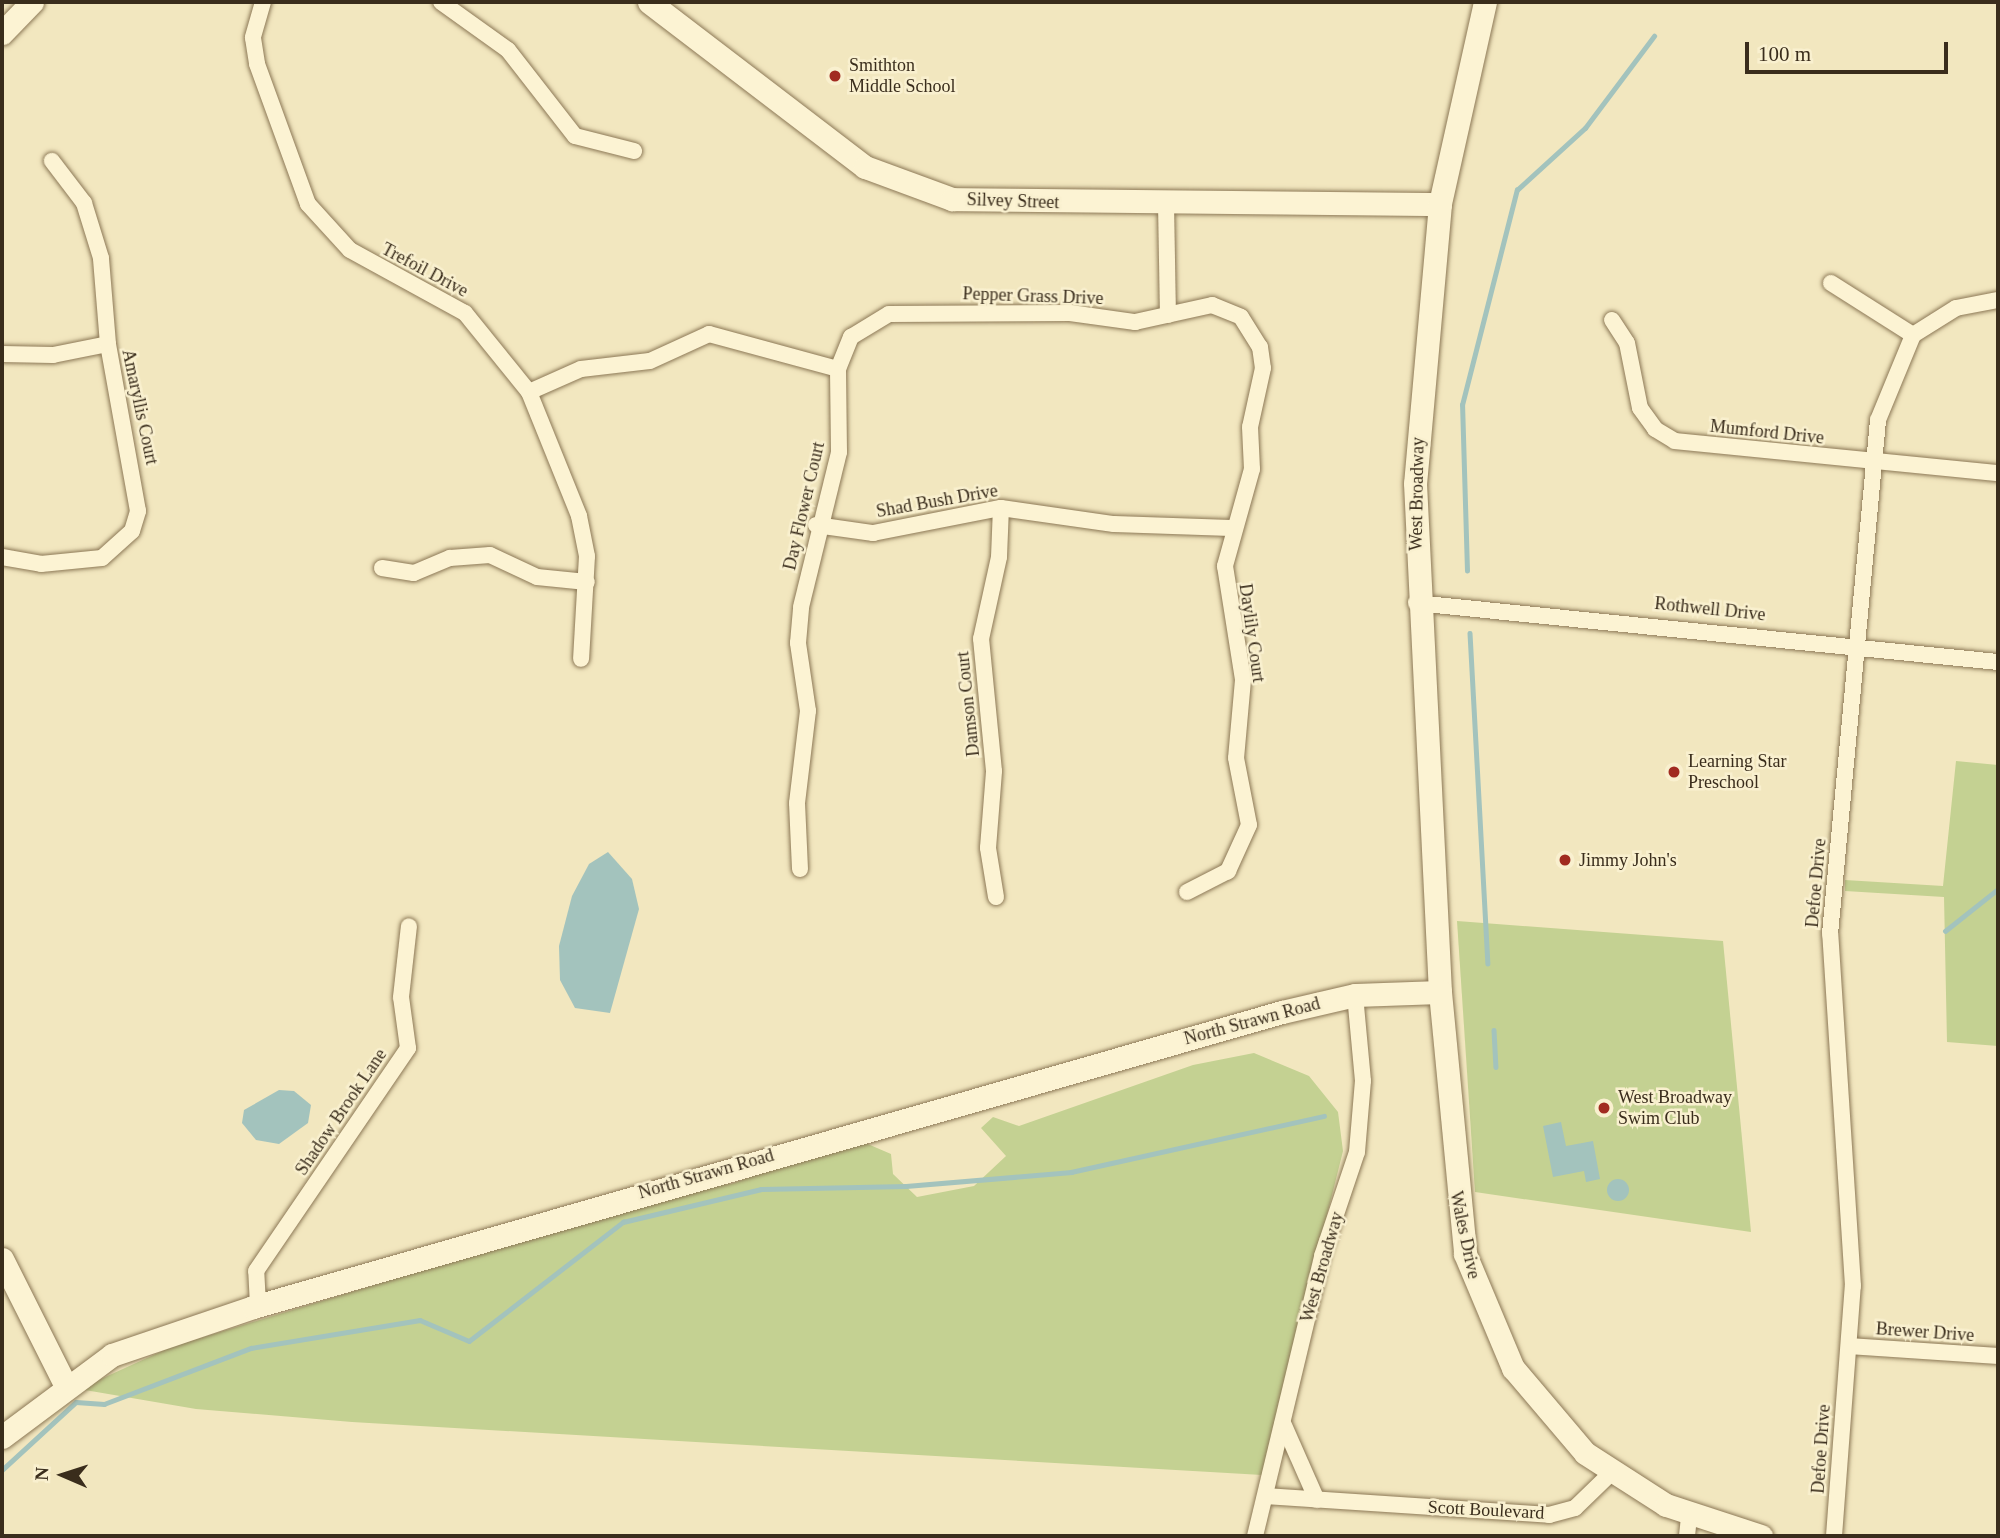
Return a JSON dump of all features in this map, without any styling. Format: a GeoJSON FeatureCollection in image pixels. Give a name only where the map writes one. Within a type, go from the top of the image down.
{"type":"FeatureCollection","features":[{"type":"Feature","properties":{"kind":"street"},"geometry":{"type":"LineString","coordinates":[[2,33],[32,2]]}},
{"type":"Feature","properties":{"kind":"street","name":"Trefoil Drive"},"geometry":{"type":"LineString","coordinates":[[263,2],[253,38],[257,64],[308,204],[350,250],[465,313],[529,392],[579,516],[587,582],[581,659]]}},
{"type":"Feature","properties":{"kind":"street"},"geometry":{"type":"LineString","coordinates":[[441,2],[508,50],[575,136],[634,151]]}},
{"type":"Feature","properties":{"kind":"street","name":"Silvey Street"},"geometry":{"type":"LineString","coordinates":[[649,2],[820,136],[901,185],[979,203],[1440,204]]}},
{"type":"Feature","properties":{"kind":"street","name":"West Broadway"},"geometry":{"type":"LineString","coordinates":[[1440,992],[1416,603],[1415,483],[1440,204],[1485,2]]}},
{"type":"Feature","properties":{"kind":"street","name":"Amaryllis Court"},"geometry":{"type":"LineString","coordinates":[[2,557],[81,563],[102,558],[132,531],[137,488],[108,344],[93,225],[52,161]]}},
{"type":"Feature","properties":{"kind":"street"},"geometry":{"type":"LineString","coordinates":[[1166,204],[1168,315]]}},
{"type":"Feature","properties":{"kind":"street"},"geometry":{"type":"LineString","coordinates":[[1831,284],[1913,335],[1955,308],[1998,300]]}},
{"type":"Feature","properties":{"kind":"street","name":"Pepper Grass Drive"},"geometry":{"type":"LineString","coordinates":[[863,325],[888,314],[1070,313],[1135,322],[1212,305],[1241,317]]}},
{"type":"Feature","properties":{"kind":"street","name":"Daylily Court"},"geometry":{"type":"LineString","coordinates":[[1187,891],[1228,871],[1249,825],[1236,758],[1242,680],[1226,605],[1231,528],[1252,470],[1250,427],[1263,368],[1260,347],[1241,317]]}},
{"type":"Feature","properties":{"kind":"street","name":"Mumford Drive"},"geometry":{"type":"LineString","coordinates":[[1612,320],[1628,343],[1640,408],[1655,429],[1675,441],[1998,473]]}},
{"type":"Feature","properties":{"kind":"street","name":"Day Flower Court"},"geometry":{"type":"LineString","coordinates":[[800,869],[797,803],[808,712],[798,643],[816,525],[839,452],[838,369],[841,352],[863,325]]}},
{"type":"Feature","properties":{"kind":"street"},"geometry":{"type":"LineString","coordinates":[[529,392],[581,369],[650,361],[709,334],[838,369]]}},
{"type":"Feature","properties":{"kind":"street","name":"Defoe Drive"},"geometry":{"type":"LineString","coordinates":[[1834,1536],[1853,1286],[1830,934],[1875,461],[1886,388],[1913,335]]}},
{"type":"Feature","properties":{"kind":"street"},"geometry":{"type":"LineString","coordinates":[[2,354],[52,355],[108,344]]}},
{"type":"Feature","properties":{"kind":"street","name":"Shad Bush Drive"},"geometry":{"type":"LineString","coordinates":[[816,525],[873,533],[1001,508],[1114,524],[1231,528]]}},
{"type":"Feature","properties":{"kind":"street","name":"Damson Court"},"geometry":{"type":"LineString","coordinates":[[996,897],[988,848],[993,771],[981,639],[999,557],[1001,508]]}},
{"type":"Feature","properties":{"kind":"street"},"geometry":{"type":"LineString","coordinates":[[382,568],[414,573],[450,558],[490,555],[537,577],[587,582]]}},
{"type":"Feature","properties":{"kind":"street","name":"Rothwell Drive"},"geometry":{"type":"LineString","coordinates":[[1416,603],[1857,645],[1998,662]]}},
{"type":"Feature","properties":{"kind":"street","name":"Shadow Brook Lane"},"geometry":{"type":"LineString","coordinates":[[258,1305],[256,1271],[408,1048],[401,998],[409,926]]}},
{"type":"Feature","properties":{"kind":"street","name":"North Strawn Road"},"geometry":{"type":"LineString","coordinates":[[2,1437],[65,1384],[112,1355],[258,1305],[686,1179],[1355,995],[1440,992]]}},
{"type":"Feature","properties":{"kind":"street","name":"Wales Drive"},"geometry":{"type":"LineString","coordinates":[[1440,992],[1453,1174],[1479,1298],[1539,1406],[1611,1472]]}},
{"type":"Feature","properties":{"kind":"street","name":"West Broadway"},"geometry":{"type":"LineString","coordinates":[[1255,1536],[1322,1256],[1357,1152],[1363,1081],[1355,995]]}},
{"type":"Feature","properties":{"kind":"street"},"geometry":{"type":"LineString","coordinates":[[2,1259],[65,1384]]}},
{"type":"Feature","properties":{"kind":"street","name":"Brewer Drive"},"geometry":{"type":"LineString","coordinates":[[1849,1346],[1998,1356]]}},
{"type":"Feature","properties":{"kind":"street"},"geometry":{"type":"LineString","coordinates":[[1283,1423],[1317,1500]]}},
{"type":"Feature","properties":{"kind":"street"},"geometry":{"type":"LineString","coordinates":[[1611,1472],[1688,1526],[1761,1536]]}},
{"type":"Feature","properties":{"kind":"street","name":"Scott Boulevard"},"geometry":{"type":"LineString","coordinates":[[1265,1496],[1549,1515],[1575,1508],[1611,1472]]}},
{"type":"Feature","properties":{"kind":"green space"},"geometry":{"type":"Polygon","coordinates":[[[1956,761],[1998,765],[1998,1046],[1947,1042],[1944,897],[1845,891],[1845,880],[1943,886],[1956,761]]]}},
{"type":"Feature","properties":{"kind":"green space","name":"West Broadway Swim Club"},"geometry":{"type":"Polygon","coordinates":[[[1457,921],[1723,941],[1751,1232],[1475,1192],[1457,921]]]}},
{"type":"Feature","properties":{"kind":"green space"},"geometry":{"type":"Polygon","coordinates":[[[1254,1053],[1309,1076],[1338,1112],[1343,1151],[1262,1475],[352,1422],[196,1409],[79,1389],[171,1347],[699,1186],[731,1184],[856,1139],[891,1154],[893,1174],[917,1197],[974,1186],[1006,1156],[981,1128],[993,1117],[1019,1126],[1193,1065],[1254,1053]]]}},
{"type":"Feature","properties":{"kind":"water"},"geometry":{"type":"Polygon","coordinates":[[[608,852],[632,879],[639,909],[610,1013],[575,1008],[560,980],[559,946],[572,896],[589,864],[608,852]]]}},
{"type":"Feature","properties":{"kind":"water"},"geometry":{"type":"Polygon","coordinates":[[[279,1090],[294,1091],[311,1105],[308,1123],[279,1144],[256,1140],[242,1123],[244,1110],[279,1090]]]}},
{"type":"Feature","properties":{"kind":"water"},"geometry":{"type":"Polygon","coordinates":[[[1561,1122],[1566,1146],[1593,1141],[1600,1179],[1586,1182],[1584,1171],[1553,1177],[1543,1126],[1561,1122]]]}},
{"type":"Feature","properties":{"kind":"water"},"geometry":{"type":"Polygon","coordinates":[[[1618,1179],[1626,1182],[1629,1190],[1626,1198],[1618,1201],[1610,1198],[1607,1190],[1610,1182],[1618,1179]]]}},
{"type":"Feature","properties":{"kind":"waterway"},"geometry":{"type":"LineString","coordinates":[[1467,571],[1462,405],[1517,190],[1585,128],[1654,36]]}},
{"type":"Feature","properties":{"kind":"waterway"},"geometry":{"type":"LineString","coordinates":[[1470,633],[1488,964]]}},
{"type":"Feature","properties":{"kind":"waterway"},"geometry":{"type":"LineString","coordinates":[[1945,931],[1998,889]]}},
{"type":"Feature","properties":{"kind":"waterway"},"geometry":{"type":"LineString","coordinates":[[1494,1030],[1496,1067]]}},
{"type":"Feature","properties":{"kind":"waterway"},"geometry":{"type":"LineString","coordinates":[[2,1470],[76,1402],[104,1404],[251,1348],[420,1320],[469,1341],[623,1222],[761,1189],[906,1186],[1071,1172],[1324,1116]]}},
{"type":"Feature","properties":{"kind":"place","name":"Smithton Middle School"},"geometry":{"type":"Point","coordinates":[835,76]}},
{"type":"Feature","properties":{"kind":"place","name":"Learning Star Preschool"},"geometry":{"type":"Point","coordinates":[1674,772]}},
{"type":"Feature","properties":{"kind":"place","name":"Jimmy John's"},"geometry":{"type":"Point","coordinates":[1565,860]}},
{"type":"Feature","properties":{"kind":"place","name":"West Broadway Swim Club"},"geometry":{"type":"Point","coordinates":[1604,1108]}}]}
